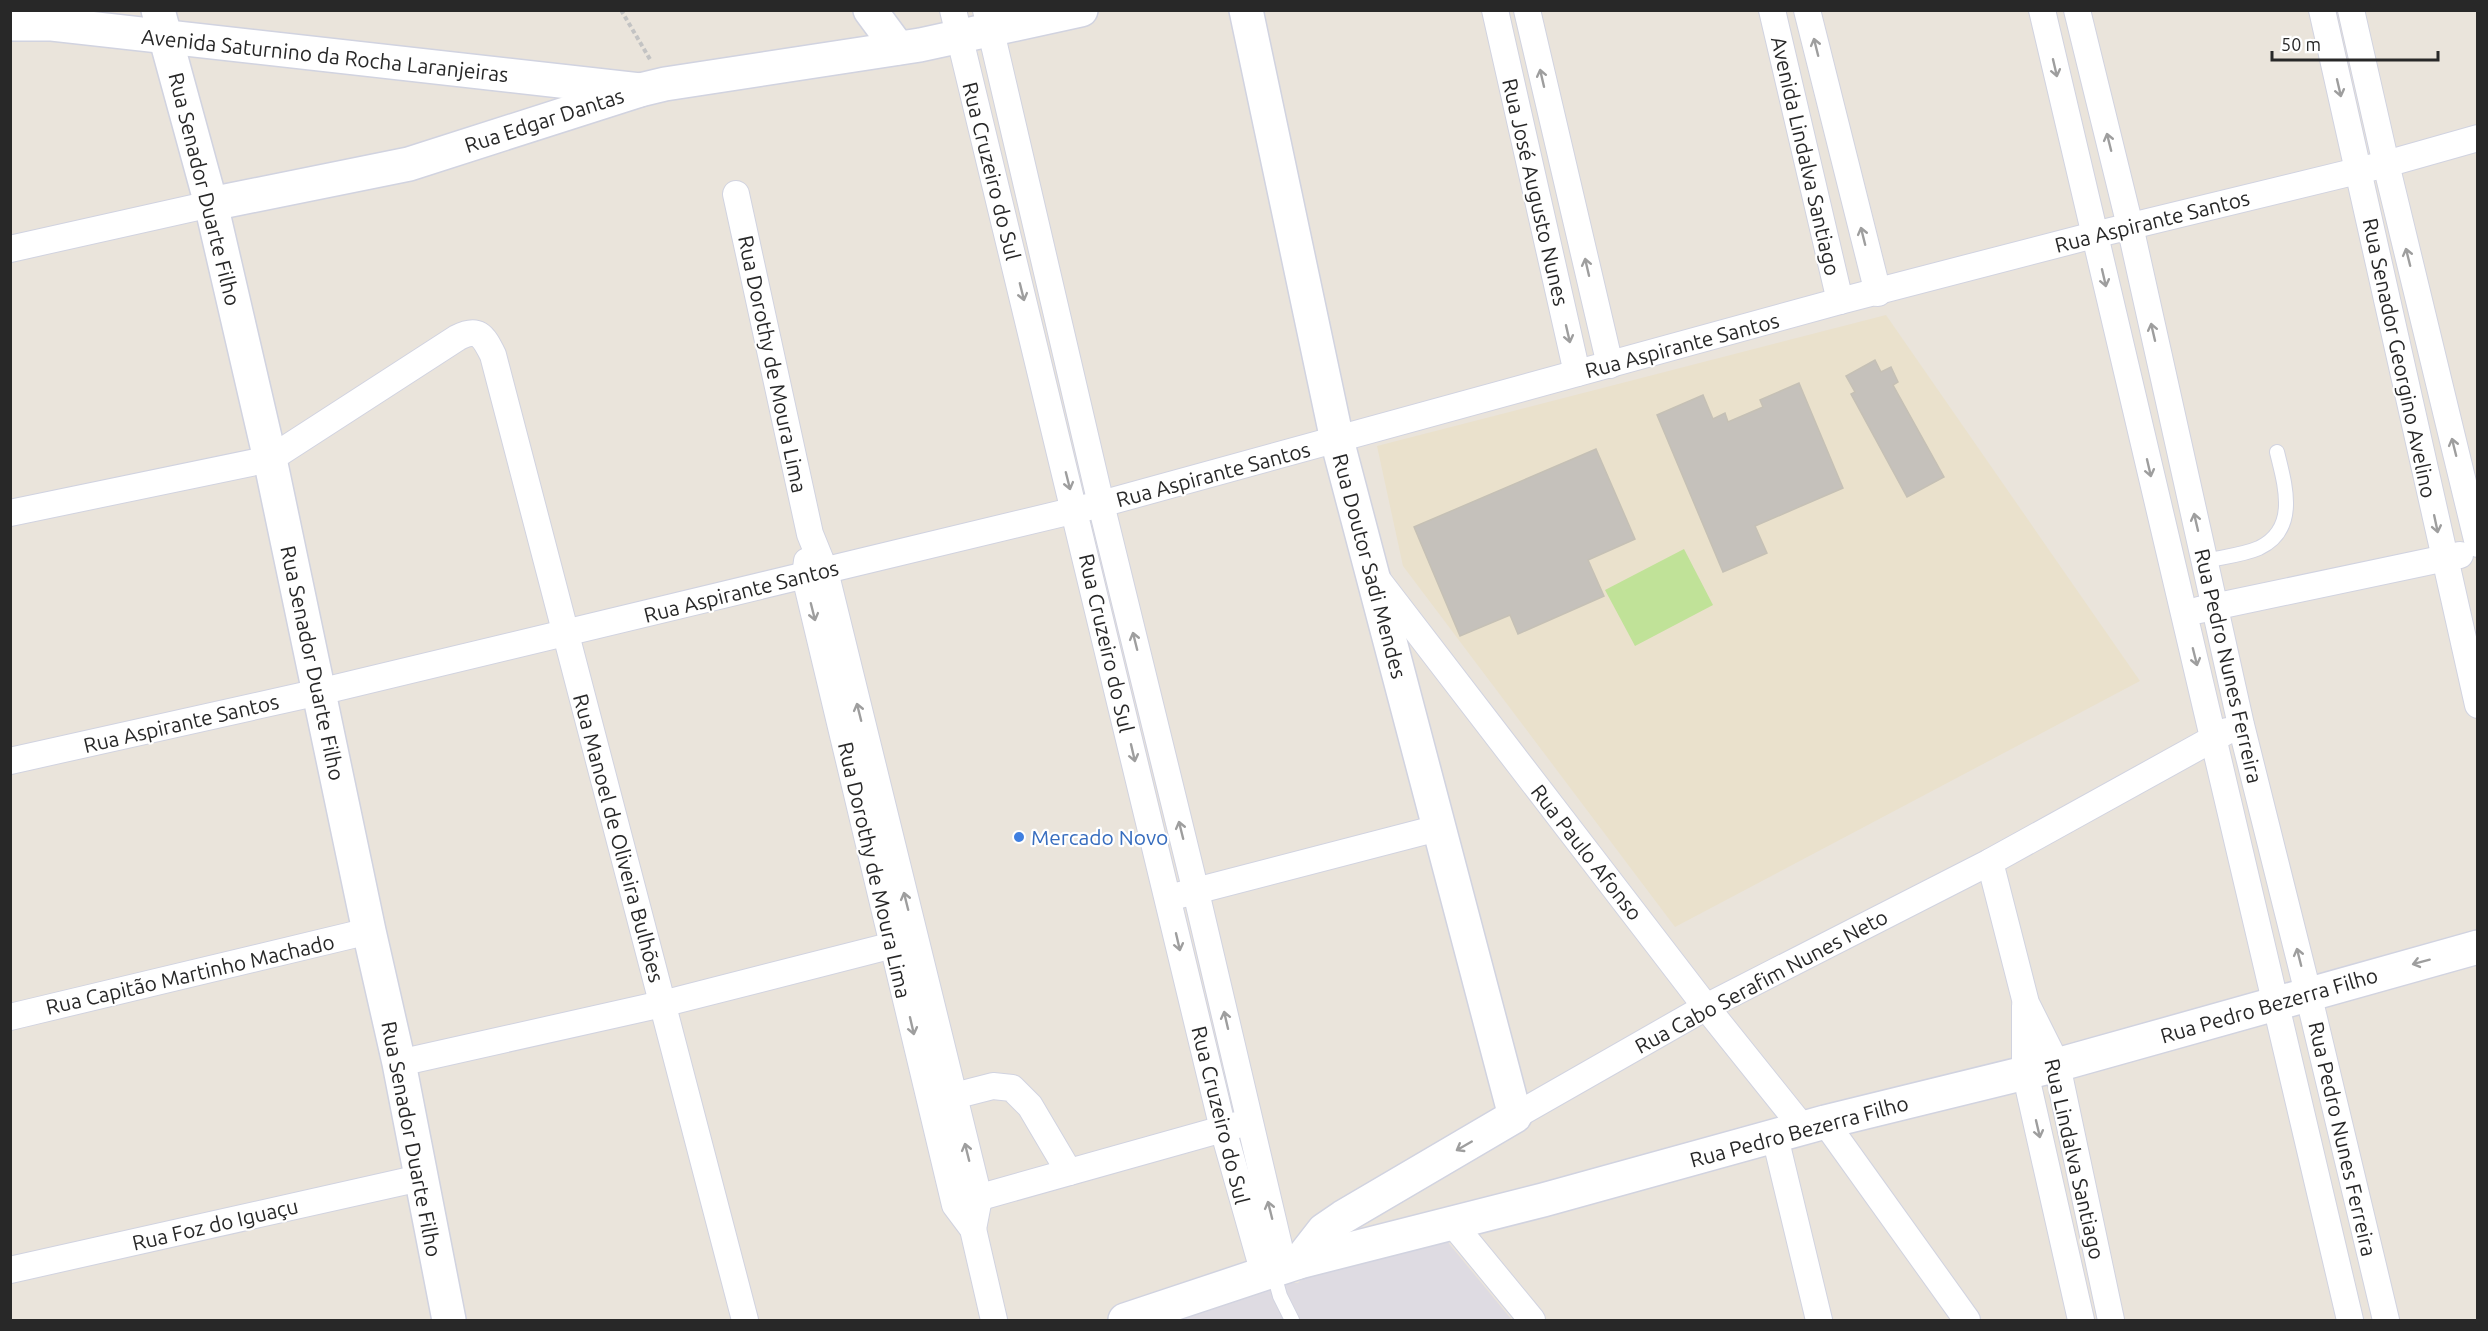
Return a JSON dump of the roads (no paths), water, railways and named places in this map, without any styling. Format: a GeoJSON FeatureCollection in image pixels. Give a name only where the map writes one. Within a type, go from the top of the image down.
{"type":"FeatureCollection","features":[{"type":"Feature","properties":{"kind":"main road"},"geometry":{"type":"LineString","coordinates":[[870,10],[909,46]]}},
{"type":"Feature","properties":{"kind":"main road"},"geometry":{"type":"LineString","coordinates":[[894,10],[909,46]]}},
{"type":"Feature","properties":{"kind":"main road","name":"Rua Edgar Dantas"},"geometry":{"type":"LineString","coordinates":[[211,204],[409,164],[653,87],[909,46],[972,22],[1081,10]]}},
{"type":"Feature","properties":{"kind":"main road","name":"Rua Doutor Sadi Mendes"},"geometry":{"type":"LineString","coordinates":[[1246,10],[1337,441],[1515,1116]]}},
{"type":"Feature","properties":{"kind":"main road","name":"Avenida Saturnino da Rocha Laranjeiras"},"geometry":{"type":"LineString","coordinates":[[10,24],[63,17],[162,25],[653,87]]}},
{"type":"Feature","properties":{"kind":"main road","name":"Rua Senador Duarte Filho"},"geometry":{"type":"LineString","coordinates":[[162,25],[211,204],[270,459],[399,1063],[449,1320]]}},
{"type":"Feature","properties":{"kind":"main road","name":"Rua Pedro Bezerra Filho"},"geometry":{"type":"LineString","coordinates":[[1125,1320],[1280,1269],[1801,1129],[2057,1065],[2478,947]]}},
{"type":"Feature","properties":{"kind":"main road","name":"Rua Cabo Serafim Nunes Neto"},"geometry":{"type":"LineString","coordinates":[[1280,1269],[1324,1230],[1343,1217],[1515,1116]]}},
{"type":"Feature","properties":{"kind":"street","name":"Rua José Augusto Nunes"},"geometry":{"type":"LineString","coordinates":[[1495,10],[1577,373]]}},
{"type":"Feature","properties":{"kind":"street","name":"Rua José Augusto Nunes"},"geometry":{"type":"LineString","coordinates":[[1527,10],[1610,365]]}},
{"type":"Feature","properties":{"kind":"street","name":"Avenida Lindalva Santiago"},"geometry":{"type":"LineString","coordinates":[[1772,10],[1840,301]]}},
{"type":"Feature","properties":{"kind":"street","name":"Avenida Lindalva Santiago"},"geometry":{"type":"LineString","coordinates":[[1807,10],[1878,292]]}},
{"type":"Feature","properties":{"kind":"street","name":"Rua Pedro Nunes Ferreira"},"geometry":{"type":"LineString","coordinates":[[2042,10],[2350,1320]]}},
{"type":"Feature","properties":{"kind":"street","name":"Rua Pedro Nunes Ferreira"},"geometry":{"type":"LineString","coordinates":[[2077,10],[2130,226],[2241,725],[2386,1320]]}},
{"type":"Feature","properties":{"kind":"street","name":"Rua Senador Georgino Avelino"},"geometry":{"type":"LineString","coordinates":[[2322,10],[2478,705]]}},
{"type":"Feature","properties":{"kind":"street","name":"Rua Senador Georgino Avelino"},"geometry":{"type":"LineString","coordinates":[[2351,10],[2478,544]]}},
{"type":"Feature","properties":{"kind":"street","name":"Rua Cruzeiro do Sul"},"geometry":{"type":"LineString","coordinates":[[972,22],[1033,210],[1101,504],[1196,892],[1249,1121],[1280,1269]]}},
{"type":"Feature","properties":{"kind":"street","name":"Rua Cruzeiro do Sul"},"geometry":{"type":"LineString","coordinates":[[972,22],[1004,217],[1222,1129],[1280,1269]]}},
{"type":"Feature","properties":{"kind":"street","name":"Rua Aspirante Santos"},"geometry":{"type":"LineString","coordinates":[[10,761],[566,634],[1101,504],[1840,301],[2094,235],[2386,164],[2478,138]]}},
{"type":"Feature","properties":{"kind":"street","name":"Rua Dorothy de Moura Lima"},"geometry":{"type":"LineString","coordinates":[[736,195],[810,534],[815,574],[994,1320]]}},
{"type":"Feature","properties":{"kind":"street","name":"Rua Edgar Dantas"},"geometry":{"type":"LineString","coordinates":[[10,249],[211,204]]}},
{"type":"Feature","properties":{"kind":"street"},"geometry":{"type":"LineString","coordinates":[[1004,217],[1033,210]]}},
{"type":"Feature","properties":{"kind":"street","name":"Rua Manoel de Oliveira Bulhões"},"geometry":{"type":"LineString","coordinates":[[270,459],[469,332],[479,334],[486,341],[493,355],[745,1320]]}},
{"type":"Feature","properties":{"kind":"street"},"geometry":{"type":"LineString","coordinates":[[1052,417],[1080,410]]}},
{"type":"Feature","properties":{"kind":"street"},"geometry":{"type":"LineString","coordinates":[[10,513],[270,459]]}},
{"type":"Feature","properties":{"kind":"street"},"geometry":{"type":"LineString","coordinates":[[2184,614],[2478,550]]}},
{"type":"Feature","properties":{"kind":"street","name":"Rua Paulo Afonso"},"geometry":{"type":"LineString","coordinates":[[1373,575],[1801,1129],[1819,1320]]}},
{"type":"Feature","properties":{"kind":"street","name":"Rua Cabo Serafim Nunes Neto"},"geometry":{"type":"LineString","coordinates":[[1515,1116],[1706,1007],[1990,862],[2214,737],[2241,725]]}},
{"type":"Feature","properties":{"kind":"street"},"geometry":{"type":"LineString","coordinates":[[1168,898],[1438,828]]}},
{"type":"Feature","properties":{"kind":"street","name":"Rua Lindalva Santiago"},"geometry":{"type":"LineString","coordinates":[[1990,862],[2025,1003],[2057,1065],[2111,1320]]}},
{"type":"Feature","properties":{"kind":"street","name":"Rua Capitão Martinho Machado"},"geometry":{"type":"LineString","coordinates":[[10,1017],[369,931]]}},
{"type":"Feature","properties":{"kind":"street"},"geometry":{"type":"LineString","coordinates":[[399,1063],[662,1004],[904,943]]}},
{"type":"Feature","properties":{"kind":"street","name":"Rua Dorothy de Moura Lima"},"geometry":{"type":"LineString","coordinates":[[904,943],[954,1096],[967,1201]]}},
{"type":"Feature","properties":{"kind":"street","name":"Rua Lindalva Santiago"},"geometry":{"type":"LineString","coordinates":[[2025,1003],[2025,1072],[2081,1320]]}},
{"type":"Feature","properties":{"kind":"street"},"geometry":{"type":"LineString","coordinates":[[954,1096],[993,1086],[1012,1088],[1029,1106],[1069,1172]]}},
{"type":"Feature","properties":{"kind":"street"},"geometry":{"type":"LineString","coordinates":[[967,1201],[1249,1121]]}},
{"type":"Feature","properties":{"kind":"street"},"geometry":{"type":"LineString","coordinates":[[1801,1129],[1967,1320]]}},
{"type":"Feature","properties":{"kind":"street"},"geometry":{"type":"LineString","coordinates":[[2307,1137],[2340,1129]]}},
{"type":"Feature","properties":{"kind":"street","name":"Rua Foz do Iguaçu"},"geometry":{"type":"LineString","coordinates":[[10,1270],[420,1178]]}},
{"type":"Feature","properties":{"kind":"street"},"geometry":{"type":"LineString","coordinates":[[1453,1224],[1532,1320]]}},
{"type":"Feature","properties":{"kind":"lane"},"geometry":{"type":"LineString","coordinates":[[2205,561],[2257,549],[2269,542],[2279,531],[2285,520],[2287,490],[2277,452]]}},
{"type":"Feature","properties":{"kind":"lane"},"geometry":{"type":"LineString","coordinates":[[1280,1269],[1280,1296],[1292,1320]]}},
{"type":"Feature","properties":{"kind":"place","name":"Mercado Novo"},"geometry":{"type":"Point","coordinates":[1019,837]}}]}
